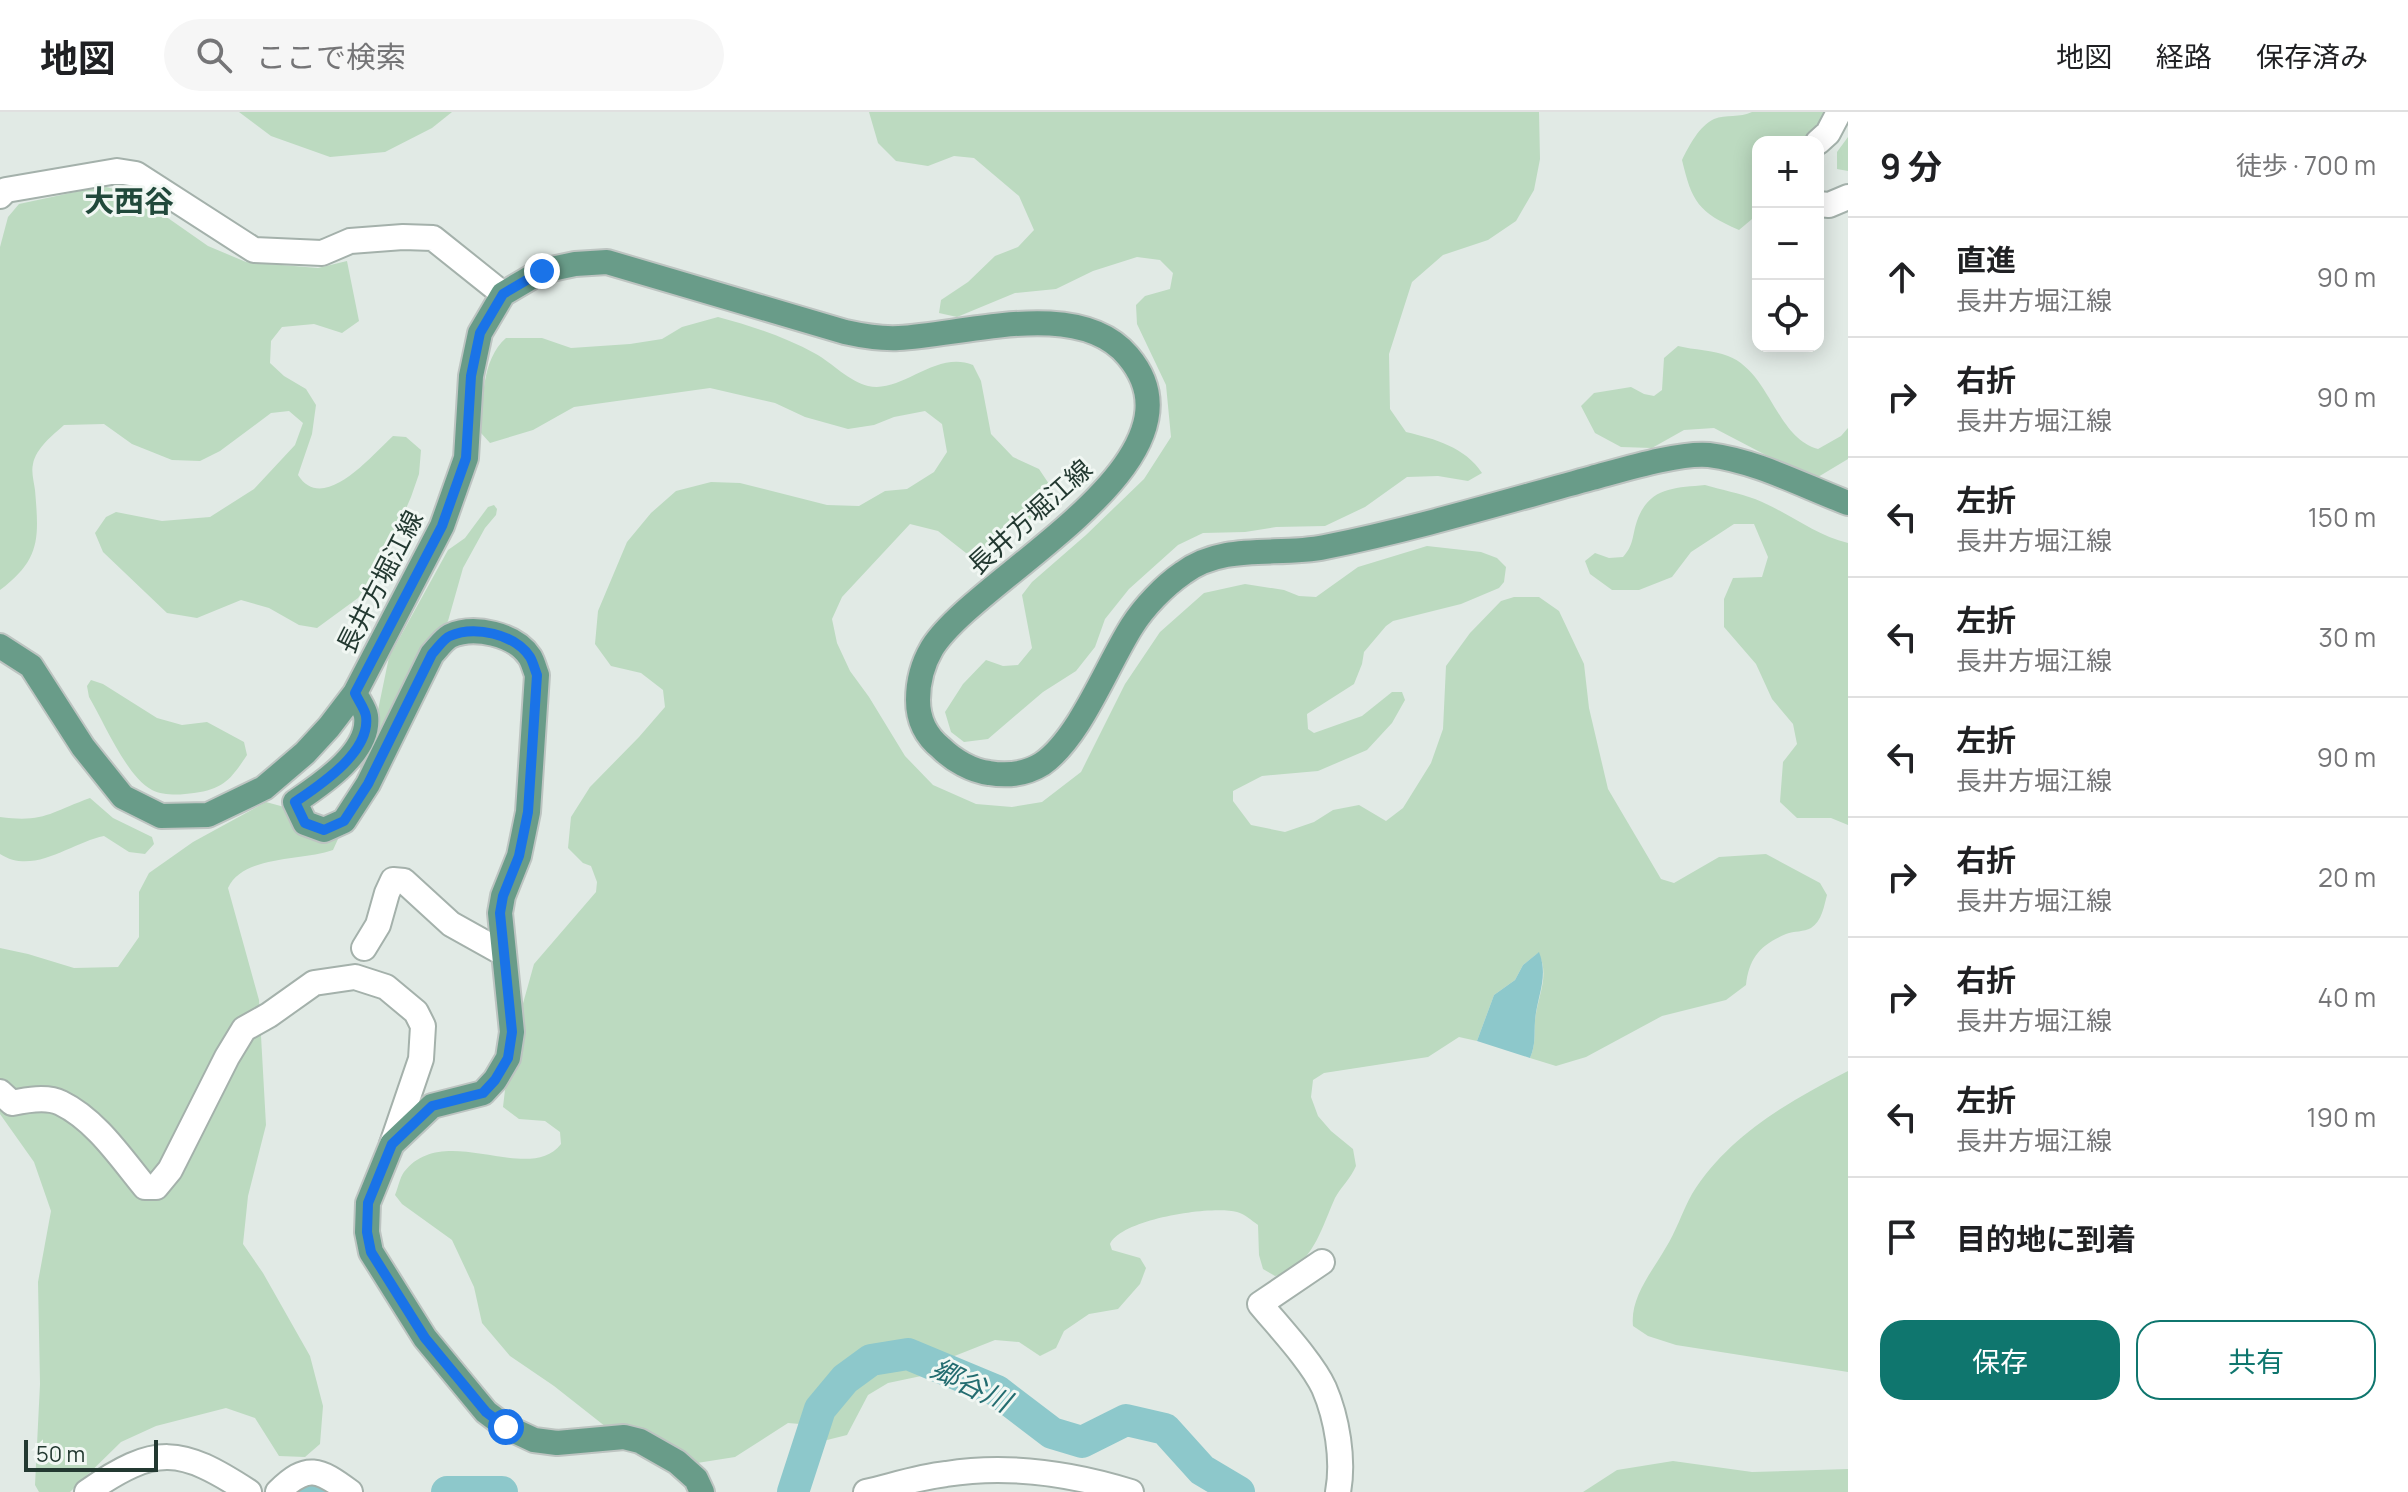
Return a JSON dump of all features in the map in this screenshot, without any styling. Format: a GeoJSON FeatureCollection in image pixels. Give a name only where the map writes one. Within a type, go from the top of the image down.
{"type":"FeatureCollection","features":[{"type":"Feature","properties":{"kind":"main road","name":"長井方堀江線"},"geometry":{"type":"LineString","coordinates":[[0,646],[31,666],[83,747],[123,797],[161,816],[208,815],[264,788],[305,753],[355,693],[442,526],[466,458],[471,376],[480,333],[503,294],[542,271],[575,264],[607,262],[845,332],[875,338],[904,338],[1016,323],[1067,325],[1096,332],[1125,351],[1138,368],[1147,416],[1142,440],[1125,468],[1093,502],[959,619],[935,643],[922,666],[918,712],[925,730],[951,756],[984,773],[1016,775],[1042,764],[1065,740],[1086,708],[1134,622],[1183,573],[1207,559],[1236,553],[1321,548],[1649,463],[1706,455],[1756,466],[1848,503]]}},
{"type":"Feature","properties":{"kind":"main road"},"geometry":{"type":"LineString","coordinates":[[264,788],[295,802],[305,823],[324,830],[344,821],[368,784],[432,654],[447,637],[466,632],[486,632],[517,645],[531,658],[537,675],[528,812],[519,856],[502,905],[503,953],[512,1032],[508,1058],[483,1093],[432,1106],[392,1144],[368,1203],[367,1232],[371,1252],[425,1338],[486,1412],[506,1427],[534,1440],[575,1444],[624,1437],[640,1441],[677,1462],[696,1479],[702,1492]]}},
{"type":"Feature","properties":{"kind":"main road","name":"長井方堀江線"},"geometry":{"type":"LineString","coordinates":[[295,802],[351,758],[364,733],[366,716],[355,693]]}},
{"type":"Feature","properties":{"kind":"street"},"geometry":{"type":"LineString","coordinates":[[1824,137],[1839,112]]}},
{"type":"Feature","properties":{"kind":"street"},"geometry":{"type":"LineString","coordinates":[[0,196],[6,190],[117,171],[136,174],[254,250],[322,253],[350,241],[433,238],[503,294]]}},
{"type":"Feature","properties":{"kind":"street"},"geometry":{"type":"LineString","coordinates":[[1824,205],[1848,197]]}},
{"type":"Feature","properties":{"kind":"street"},"geometry":{"type":"LineString","coordinates":[[364,948],[378,925],[393,880],[404,881],[451,924],[503,953]]}},
{"type":"Feature","properties":{"kind":"street"},"geometry":{"type":"LineString","coordinates":[[0,1092],[12,1103],[33,1099],[59,1101],[107,1141],[145,1187],[156,1187],[170,1170],[244,1029],[314,983],[355,977],[386,987],[416,1012],[423,1026],[421,1059],[392,1144]]}},
{"type":"Feature","properties":{"kind":"street"},"geometry":{"type":"LineString","coordinates":[[1322,1262],[1260,1304],[1323,1387],[1336,1430],[1338,1492]]}},
{"type":"Feature","properties":{"kind":"street"},"geometry":{"type":"LineString","coordinates":[[87,1492],[121,1468],[146,1459],[175,1455],[199,1462],[249,1492]]}},
{"type":"Feature","properties":{"kind":"street"},"geometry":{"type":"LineString","coordinates":[[866,1492],[944,1474],[991,1469],[1069,1476],[1131,1492]]}},
{"type":"Feature","properties":{"kind":"street"},"geometry":{"type":"LineString","coordinates":[[278,1492],[304,1472],[321,1474],[350,1492]]}},
{"type":"Feature","properties":{"kind":"green space"},"geometry":{"type":"Polygon","coordinates":[[[239,112],[452,112],[432,128],[385,152],[330,157],[271,136],[239,112]]]}},
{"type":"Feature","properties":{"kind":"green space"},"geometry":{"type":"Polygon","coordinates":[[[869,112],[1539,112],[1540,159],[1534,190],[1516,221],[1488,240],[1443,255],[1412,282],[1389,354],[1390,409],[1406,432],[1458,450],[1482,473],[1468,481],[1438,476],[1407,477],[1365,507],[1325,526],[1203,533],[1178,545],[1129,589],[1105,619],[1095,647],[1076,671],[1043,692],[988,739],[964,742],[951,732],[945,712],[963,684],[986,660],[1003,666],[1018,665],[1032,648],[1022,595],[1032,582],[1144,479],[1171,437],[1166,385],[1137,324],[1136,305],[1145,296],[1170,289],[1173,273],[1160,260],[1137,257],[1093,271],[1056,289],[1015,293],[957,317],[939,313],[941,300],[968,282],[995,256],[1018,247],[1034,230],[1019,196],[974,158],[954,156],[928,166],[896,161],[878,143],[869,112]]]}},
{"type":"Feature","properties":{"kind":"green space"},"geometry":{"type":"Polygon","coordinates":[[[1752,112],[1825,112],[1805,136],[1752,136],[1752,219],[1739,230],[1714,217],[1699,204],[1689,186],[1682,160],[1695,137],[1709,122],[1752,112]]]}},
{"type":"Feature","properties":{"kind":"green space"},"geometry":{"type":"Polygon","coordinates":[[[1848,137],[1848,171],[1837,169],[1837,152],[1848,137]]]}},
{"type":"Feature","properties":{"kind":"green space"},"geometry":{"type":"Polygon","coordinates":[[[103,186],[135,195],[208,246],[246,262],[318,268],[347,261],[359,321],[342,333],[314,324],[282,327],[271,341],[270,363],[306,389],[316,405],[312,434],[298,475],[308,486],[320,488],[334,485],[347,478],[393,436],[406,437],[421,450],[419,474],[381,566],[358,598],[317,628],[299,625],[269,608],[241,600],[197,618],[167,613],[103,552],[95,533],[106,517],[116,512],[162,521],[210,517],[254,489],[295,445],[303,423],[289,411],[271,413],[220,451],[200,461],[172,460],[132,444],[104,424],[64,425],[41,447],[33,464],[37,522],[30,557],[0,590],[0,247],[8,217],[19,204],[103,186]]]}},
{"type":"Feature","properties":{"kind":"green space"},"geometry":{"type":"Polygon","coordinates":[[[718,317],[792,342],[868,386],[893,384],[945,363],[973,365],[981,381],[991,434],[1013,457],[1039,469],[1053,490],[1041,516],[1015,526],[987,546],[966,553],[938,531],[910,524],[842,597],[832,619],[837,643],[850,671],[905,756],[933,785],[976,804],[1012,807],[1042,802],[1081,772],[1125,684],[1160,632],[1204,593],[1245,584],[1316,597],[1358,567],[1427,546],[1481,552],[1497,558],[1506,567],[1504,582],[1499,588],[1461,604],[1393,621],[1364,652],[1354,684],[1307,714],[1308,729],[1314,733],[1362,716],[1392,692],[1402,692],[1405,700],[1392,723],[1367,750],[1318,771],[1262,776],[1233,791],[1233,801],[1251,825],[1285,832],[1314,822],[1333,810],[1359,805],[1386,821],[1403,808],[1431,763],[1443,729],[1446,666],[1470,633],[1501,601],[1514,597],[1539,597],[1559,611],[1584,664],[1589,708],[1608,789],[1661,879],[1674,883],[1719,857],[1766,854],[1820,883],[1827,895],[1820,917],[1811,928],[1786,934],[1763,948],[1753,960],[1746,985],[1726,1000],[1662,1016],[1586,1057],[1556,1066],[1530,1058],[1543,978],[1538,953],[1523,965],[1515,980],[1494,995],[1477,1041],[1459,1037],[1428,1057],[1324,1073],[1313,1080],[1311,1097],[1318,1116],[1353,1149],[1356,1166],[1335,1198],[1314,1246],[1288,1272],[1275,1276],[1263,1269],[1258,1225],[1240,1213],[1225,1210],[1189,1212],[1148,1221],[1131,1227],[1110,1244],[1112,1250],[1140,1258],[1146,1268],[1140,1284],[1118,1309],[1089,1314],[1064,1331],[1056,1348],[1040,1356],[1019,1342],[995,1340],[952,1357],[926,1375],[888,1383],[868,1395],[847,1435],[827,1440],[800,1424],[788,1423],[735,1457],[697,1463],[634,1449],[510,1356],[482,1323],[474,1287],[452,1240],[402,1204],[395,1195],[404,1172],[421,1158],[441,1152],[463,1151],[528,1159],[546,1155],[561,1144],[560,1132],[545,1121],[519,1119],[503,1107],[505,1090],[519,1061],[522,1007],[534,964],[596,892],[597,882],[591,866],[583,863],[568,848],[571,817],[590,787],[665,707],[663,690],[641,673],[611,666],[595,644],[598,611],[627,542],[651,513],[676,491],[711,482],[740,483],[827,505],[859,506],[885,491],[907,489],[934,472],[947,452],[942,424],[925,411],[848,429],[805,417],[775,403],[710,388],[574,407],[533,430],[490,443],[481,433],[488,369],[506,338],[542,338],[571,348],[630,344],[662,339],[682,327],[718,317]]]}},
{"type":"Feature","properties":{"kind":"green space"},"geometry":{"type":"Polygon","coordinates":[[[1678,346],[1722,354],[1742,364],[1754,376],[1792,432],[1804,443],[1818,449],[1841,436],[1848,428],[1848,459],[1818,477],[1785,465],[1714,428],[1684,430],[1652,448],[1621,447],[1595,433],[1581,406],[1594,393],[1631,387],[1654,396],[1662,390],[1664,358],[1678,346]]]}},
{"type":"Feature","properties":{"kind":"green space"},"geometry":{"type":"Polygon","coordinates":[[[1705,485],[1755,499],[1824,535],[1848,543],[1848,825],[1831,818],[1797,818],[1780,802],[1783,762],[1797,744],[1793,724],[1772,699],[1756,664],[1724,627],[1724,599],[1733,578],[1762,577],[1768,557],[1754,524],[1734,524],[1691,552],[1672,577],[1639,590],[1612,590],[1590,574],[1585,561],[1595,553],[1609,558],[1623,557],[1627,553],[1637,521],[1648,501],[1664,491],[1705,485]]]}},
{"type":"Feature","properties":{"kind":"green space"},"geometry":{"type":"Polygon","coordinates":[[[494,505],[496,515],[485,528],[463,568],[448,621],[427,650],[367,764],[360,768],[357,761],[377,715],[389,657],[448,550],[465,538],[488,507],[494,505]]]}},
{"type":"Feature","properties":{"kind":"green space"},"geometry":{"type":"Polygon","coordinates":[[[91,680],[103,684],[157,718],[182,725],[207,722],[244,742],[247,755],[231,777],[213,789],[178,795],[152,790],[133,773],[116,748],[89,697],[87,686],[91,680]]]}},
{"type":"Feature","properties":{"kind":"green space"},"geometry":{"type":"Polygon","coordinates":[[[90,798],[113,818],[152,837],[154,844],[145,854],[129,852],[104,836],[39,860],[13,860],[0,854],[0,817],[38,817],[90,798]]]}},
{"type":"Feature","properties":{"kind":"green space"},"geometry":{"type":"Polygon","coordinates":[[[266,802],[288,808],[338,839],[333,850],[260,864],[246,870],[228,888],[259,1000],[266,1125],[248,1196],[243,1244],[310,1356],[323,1406],[320,1444],[305,1457],[279,1456],[255,1418],[226,1408],[156,1426],[121,1442],[70,1492],[39,1492],[35,1485],[40,1384],[38,1282],[51,1211],[34,1162],[0,1114],[0,948],[74,968],[118,967],[139,937],[139,892],[149,873],[193,842],[266,802]]]}},
{"type":"Feature","properties":{"kind":"green space"},"geometry":{"type":"Polygon","coordinates":[[[1848,1071],[1848,1372],[1676,1345],[1648,1336],[1633,1326],[1635,1306],[1643,1286],[1692,1194],[1707,1173],[1761,1122],[1848,1071]]]}},
{"type":"Feature","properties":{"kind":"green space"},"geometry":{"type":"Polygon","coordinates":[[[1673,1461],[1752,1472],[1848,1469],[1848,1492],[1583,1492],[1617,1470],[1673,1461]]]}},
{"type":"Feature","properties":{"kind":"water"},"geometry":{"type":"Polygon","coordinates":[[[1539,952],[1543,978],[1530,1058],[1477,1041],[1494,995],[1515,980],[1523,965],[1539,952]]]}},
{"type":"Feature","properties":{"kind":"waterway","name":"郷谷川"},"geometry":{"type":"LineString","coordinates":[[793,1492],[820,1409],[845,1379],[871,1360],[908,1354],[997,1391],[1052,1433],[1082,1442],[1126,1420],[1165,1429],[1202,1470],[1239,1492]]}},
{"type":"Feature","properties":{"kind":"waterway","name":"郷谷川"},"geometry":{"type":"LineString","coordinates":[[308,1492],[313,1487],[321,1492]]}},
{"type":"Feature","properties":{"kind":"waterway","name":"郷谷川"},"geometry":{"type":"LineString","coordinates":[[447,1492],[502,1492]]}},
{"type":"Feature","properties":{"kind":"district","name":"大西谷"},"geometry":{"type":"Point","coordinates":[129,202]}},
{"type":"Feature","properties":{"kind":"route"},"geometry":{"type":"LineString","coordinates":[[506,1427],[486,1412],[425,1338],[371,1252],[367,1232],[368,1203],[392,1144],[432,1106],[483,1093],[508,1058],[512,1032],[500,913],[503,896],[519,856],[528,812],[537,675],[531,658],[517,645],[486,632],[466,632],[447,637],[432,654],[368,784],[344,821],[324,830],[305,823],[295,802],[351,758],[364,733],[366,716],[355,693],[442,526],[466,458],[471,376],[480,333],[503,294],[542,271]]}}]}
